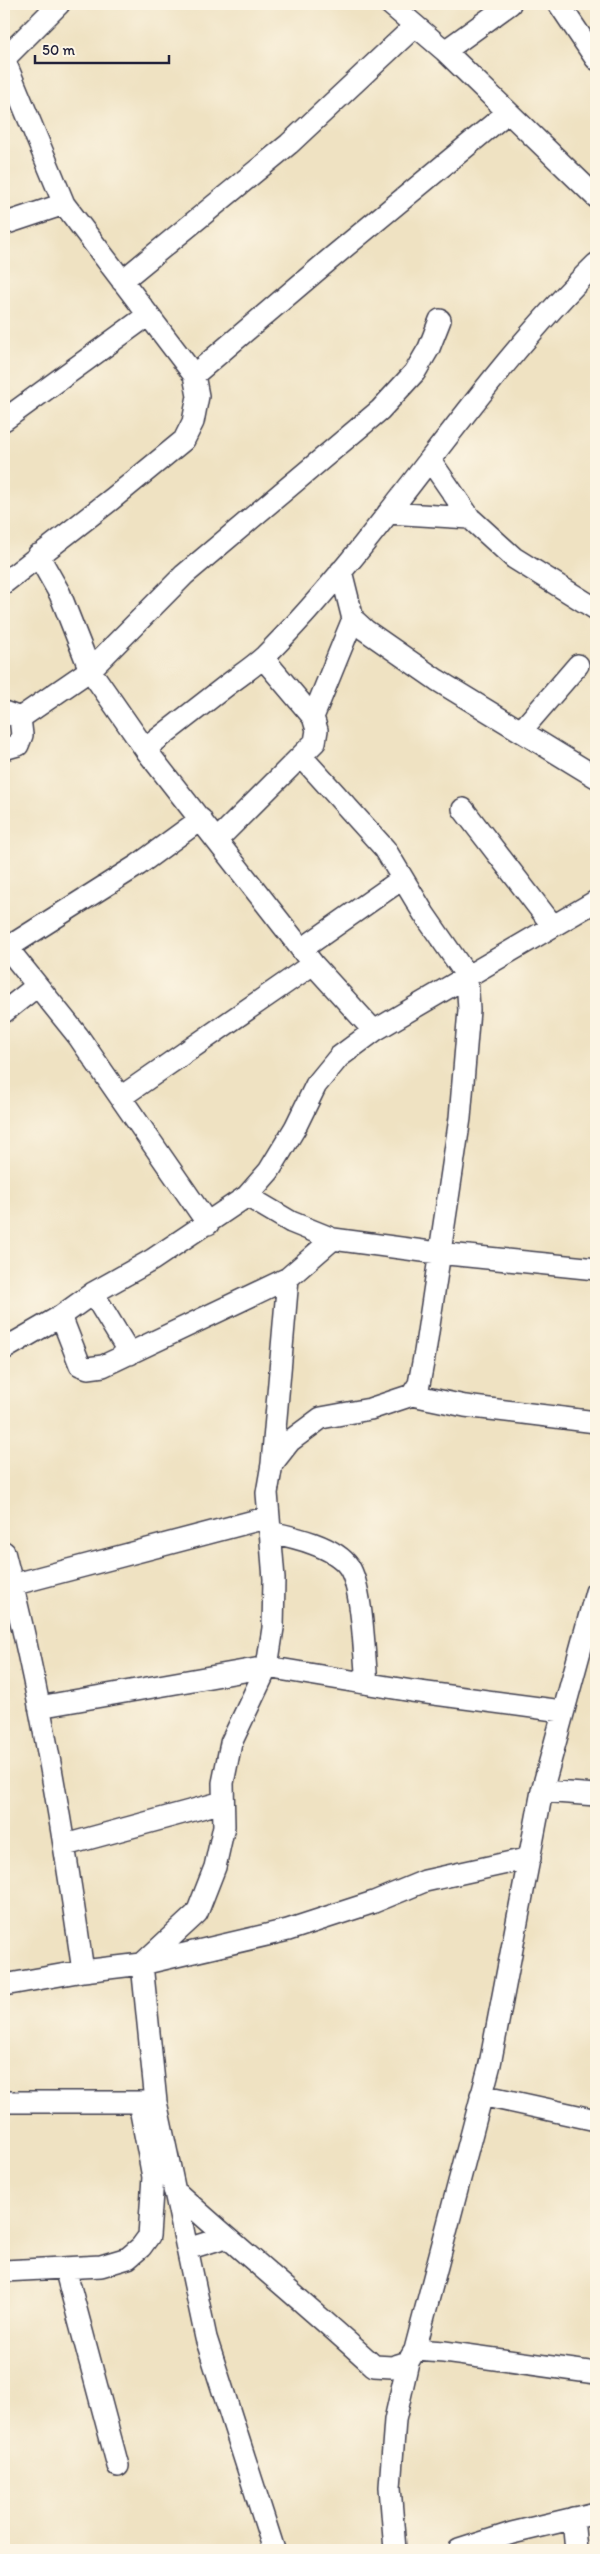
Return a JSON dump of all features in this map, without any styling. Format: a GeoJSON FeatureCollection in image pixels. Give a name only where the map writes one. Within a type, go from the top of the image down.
{"type":"FeatureCollection","features":[{"type":"Feature","properties":{"kind":"street"},"geometry":{"type":"LineString","coordinates":[[4,583],[184,440],[193,422],[198,396],[194,375],[64,204],[4,59],[59,4]]}},
{"type":"Feature","properties":{"kind":"street"},"geometry":{"type":"LineString","coordinates":[[390,4],[445,51],[596,197]]}},
{"type":"Feature","properties":{"kind":"street"},"geometry":{"type":"LineString","coordinates":[[445,51],[510,4]]}},
{"type":"Feature","properties":{"kind":"street"},"geometry":{"type":"LineString","coordinates":[[559,4],[596,59]]}},
{"type":"Feature","properties":{"kind":"street"},"geometry":{"type":"LineString","coordinates":[[122,281],[289,144],[415,26]]}},
{"type":"Feature","properties":{"kind":"street"},"geometry":{"type":"LineString","coordinates":[[194,375],[328,260],[508,112]]}},
{"type":"Feature","properties":{"kind":"street"},"geometry":{"type":"LineString","coordinates":[[4,224],[64,204]]}},
{"type":"Feature","properties":{"kind":"street"},"geometry":{"type":"LineString","coordinates":[[146,749],[263,658],[303,616],[388,513],[507,362],[568,292],[596,264]]}},
{"type":"Feature","properties":{"kind":"street"},"geometry":{"type":"LineString","coordinates":[[4,420],[148,315]]}},
{"type":"Feature","properties":{"kind":"street"},"geometry":{"type":"LineString","coordinates":[[4,749],[18,745],[22,734],[12,715],[90,670],[184,575],[380,410],[415,372],[430,348],[440,320]]}},
{"type":"Feature","properties":{"kind":"street"},"geometry":{"type":"LineString","coordinates":[[430,460],[470,518],[514,558],[596,609]]}},
{"type":"Feature","properties":{"kind":"street"},"geometry":{"type":"LineString","coordinates":[[388,513],[470,518]]}},
{"type":"Feature","properties":{"kind":"street"},"geometry":{"type":"LineString","coordinates":[[38,555],[60,594],[90,670],[146,749],[218,839],[307,956],[374,1031]]}},
{"type":"Feature","properties":{"kind":"street"},"geometry":{"type":"LineString","coordinates":[[341,571],[353,619],[364,630],[438,680],[596,777]]}},
{"type":"Feature","properties":{"kind":"street"},"geometry":{"type":"LineString","coordinates":[[313,717],[353,619]]}},
{"type":"Feature","properties":{"kind":"street"},"geometry":{"type":"LineString","coordinates":[[218,839],[315,742],[317,730],[313,717],[263,658]]}},
{"type":"Feature","properties":{"kind":"street"},"geometry":{"type":"LineString","coordinates":[[521,731],[578,665]]}},
{"type":"Feature","properties":{"kind":"street"},"geometry":{"type":"LineString","coordinates":[[301,756],[386,849],[402,879],[467,976],[469,1010],[460,1118],[438,1253],[425,1352],[419,1384],[412,1395]]}},
{"type":"Feature","properties":{"kind":"street"},"geometry":{"type":"LineString","coordinates":[[463,809],[553,926]]}},
{"type":"Feature","properties":{"kind":"street"},"geometry":{"type":"LineString","coordinates":[[201,819],[153,855],[5,946],[78,1036],[208,1224]]}},
{"type":"Feature","properties":{"kind":"street"},"geometry":{"type":"LineString","coordinates":[[121,1098],[307,956],[402,879]]}},
{"type":"Feature","properties":{"kind":"street"},"geometry":{"type":"LineString","coordinates":[[4,1349],[61,1316],[93,1293],[152,1260],[247,1196],[269,1170],[295,1128],[316,1085],[339,1057],[374,1031],[553,926],[591,911]]}},
{"type":"Feature","properties":{"kind":"street"},"geometry":{"type":"LineString","coordinates":[[4,1012],[36,986]]}},
{"type":"Feature","properties":{"kind":"street"},"geometry":{"type":"LineString","coordinates":[[247,1196],[291,1222],[333,1240],[596,1269]]}},
{"type":"Feature","properties":{"kind":"street"},"geometry":{"type":"LineString","coordinates":[[61,1316],[80,1365],[88,1368],[103,1366],[288,1278],[333,1240]]}},
{"type":"Feature","properties":{"kind":"street"},"geometry":{"type":"LineString","coordinates":[[4,2270],[101,2266],[128,2258],[149,2236],[153,2177],[142,1964],[196,1913],[214,1867],[222,1834],[223,1783],[231,1743],[267,1667],[273,1628],[274,1589],[266,1493],[272,1464],[288,1278]]}},
{"type":"Feature","properties":{"kind":"street"},"geometry":{"type":"LineString","coordinates":[[93,1293],[130,1354]]}},
{"type":"Feature","properties":{"kind":"street"},"geometry":{"type":"LineString","coordinates":[[272,1464],[290,1441],[321,1418],[370,1409],[412,1395],[465,1406],[596,1422]]}},
{"type":"Feature","properties":{"kind":"street"},"geometry":{"type":"LineString","coordinates":[[8,1586],[269,1525],[332,1553],[348,1566],[356,1582],[367,1684]]}},
{"type":"Feature","properties":{"kind":"street"},"geometry":{"type":"LineString","coordinates":[[4,1552],[8,1586],[40,1707],[65,1845],[83,1971]]}},
{"type":"Feature","properties":{"kind":"street"},"geometry":{"type":"LineString","coordinates":[[395,2550],[391,2479],[395,2420],[490,2064],[542,1791],[562,1711],[591,1628],[596,1592]]}},
{"type":"Feature","properties":{"kind":"street"},"geometry":{"type":"LineString","coordinates":[[40,1707],[267,1667],[367,1684],[562,1711]]}},
{"type":"Feature","properties":{"kind":"street"},"geometry":{"type":"LineString","coordinates":[[542,1791],[596,1794]]}},
{"type":"Feature","properties":{"kind":"street"},"geometry":{"type":"LineString","coordinates":[[65,1845],[223,1802]]}},
{"type":"Feature","properties":{"kind":"street"},"geometry":{"type":"LineString","coordinates":[[4,1985],[83,1971],[142,1964],[288,1930],[374,1902],[425,1881],[530,1858]]}},
{"type":"Feature","properties":{"kind":"street"},"geometry":{"type":"LineString","coordinates":[[482,2095],[596,2120]]}},
{"type":"Feature","properties":{"kind":"street"},"geometry":{"type":"LineString","coordinates":[[4,2102],[148,2102]]}},
{"type":"Feature","properties":{"kind":"street"},"geometry":{"type":"LineString","coordinates":[[148,2102],[174,2190],[206,2338],[274,2550]]}},
{"type":"Feature","properties":{"kind":"street"},"geometry":{"type":"LineString","coordinates":[[174,2190],[226,2237],[309,2305],[374,2366],[392,2367],[411,2356],[444,2352],[596,2373]]}},
{"type":"Feature","properties":{"kind":"street"},"geometry":{"type":"LineString","coordinates":[[187,2249],[226,2237]]}},
{"type":"Feature","properties":{"kind":"street"},"geometry":{"type":"LineString","coordinates":[[66,2268],[118,2466]]}},
{"type":"Feature","properties":{"kind":"street"},"geometry":{"type":"LineString","coordinates":[[422,2324],[444,2352]]}},
{"type":"Feature","properties":{"kind":"street"},"geometry":{"type":"LineString","coordinates":[[468,2549],[512,2533],[596,2513]]}},
{"type":"Feature","properties":{"kind":"street"},"geometry":{"type":"LineString","coordinates":[[573,2518],[576,2550]]}}]}
